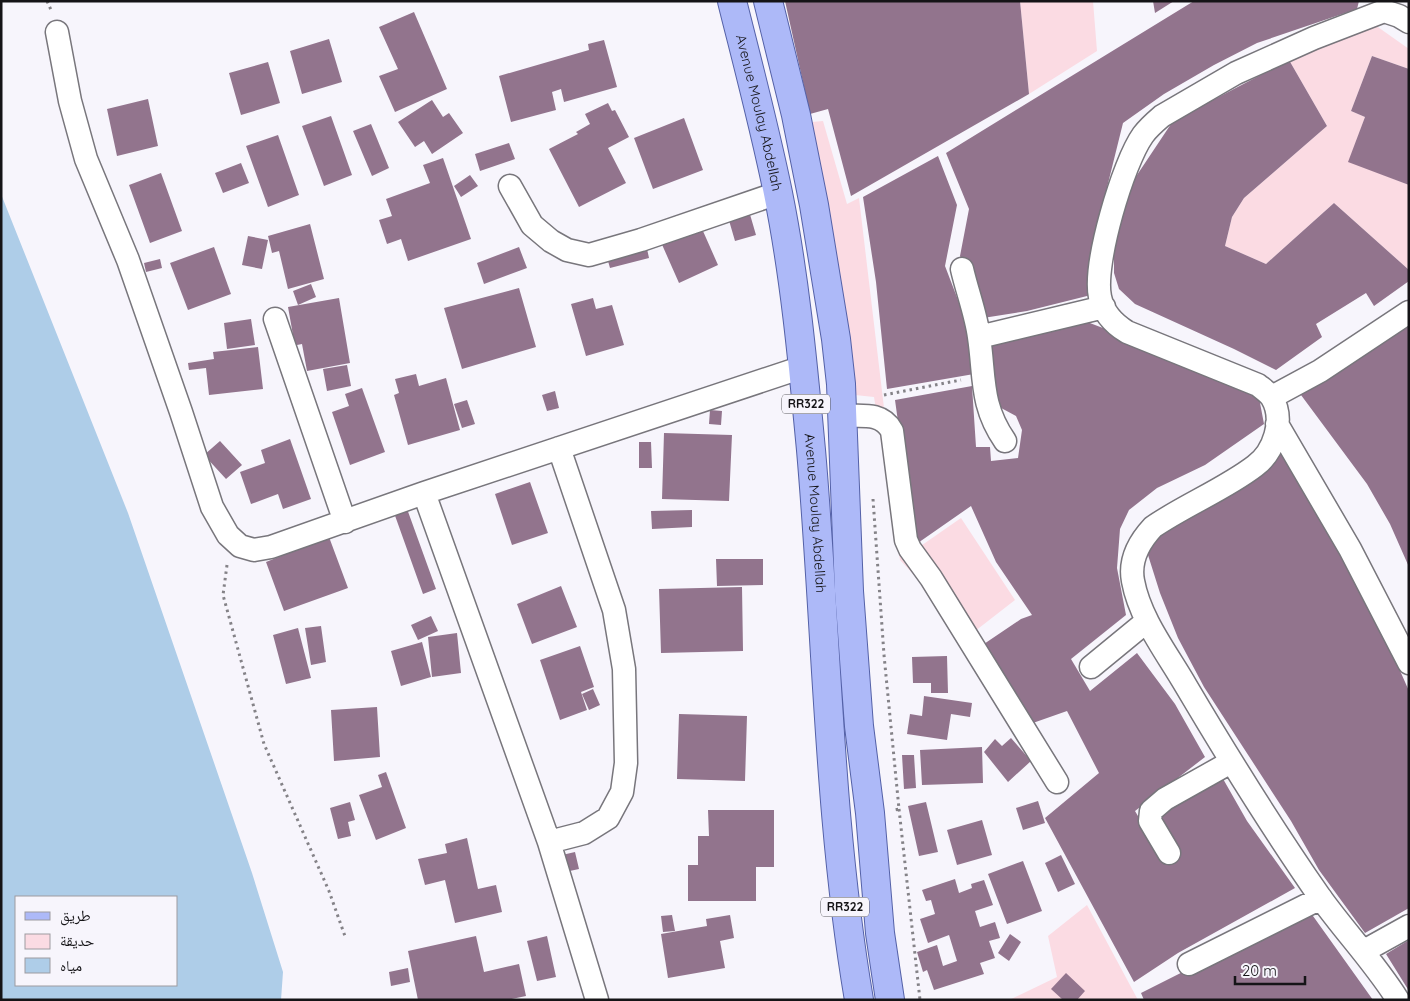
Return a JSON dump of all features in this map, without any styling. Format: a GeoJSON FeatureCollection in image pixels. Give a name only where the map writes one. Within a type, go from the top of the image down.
{"type":"FeatureCollection","features":[{"type":"Feature","properties":{"kind":"main road","name":"Avenue Moulay Abdellah"},"geometry":{"type":"LineString","coordinates":[[732,1],[778,194],[803,367],[811,452],[833,792],[844,900],[859,1000]]}},
{"type":"Feature","properties":{"kind":"main road","name":"RR322"},"geometry":{"type":"LineString","coordinates":[[768,1],[796,115],[814,204],[836,339],[855,416],[853,659],[864,783],[870,813],[878,914],[890,1000]]}},
{"type":"Feature","properties":{"kind":"street"},"geometry":{"type":"LineString","coordinates":[[1409,22],[1385,6],[1236,73],[1162,116],[1151,125],[1135,150],[1106,232],[1099,284],[1100,298],[1113,324],[1127,332],[1258,385],[1272,397],[1278,424],[1350,548],[1409,663]]}},
{"type":"Feature","properties":{"kind":"street"},"geometry":{"type":"LineString","coordinates":[[58,32],[70,101],[86,159],[128,260],[212,508],[228,535],[240,546],[254,550],[271,547],[424,493],[803,367]]}},
{"type":"Feature","properties":{"kind":"street"},"geometry":{"type":"LineString","coordinates":[[510,186],[532,225],[551,241],[567,250],[590,254],[614,249],[778,194]]}},
{"type":"Feature","properties":{"kind":"street"},"geometry":{"type":"LineString","coordinates":[[962,269],[979,337],[981,376],[989,411],[995,427],[1005,441]]}},
{"type":"Feature","properties":{"kind":"street"},"geometry":{"type":"LineString","coordinates":[[979,337],[1104,307]]}},
{"type":"Feature","properties":{"kind":"street"},"geometry":{"type":"LineString","coordinates":[[1272,397],[1343,356],[1409,312]]}},
{"type":"Feature","properties":{"kind":"street"},"geometry":{"type":"LineString","coordinates":[[275,319],[345,522]]}},
{"type":"Feature","properties":{"kind":"street"},"geometry":{"type":"LineString","coordinates":[[855,416],[883,419],[892,431],[905,531],[910,549],[931,578],[1057,782]]}},
{"type":"Feature","properties":{"kind":"street"},"geometry":{"type":"LineString","coordinates":[[1278,424],[1275,440],[1256,466],[1168,516],[1141,539],[1135,553],[1133,580],[1148,621],[1231,762],[1321,898],[1364,951],[1398,1000]]}},
{"type":"Feature","properties":{"kind":"street"},"geometry":{"type":"LineString","coordinates":[[549,842],[584,833],[608,818],[622,792],[626,763],[624,669],[614,610],[559,448]]}},
{"type":"Feature","properties":{"kind":"street"},"geometry":{"type":"LineString","coordinates":[[424,493],[549,842],[597,1000]]}},
{"type":"Feature","properties":{"kind":"street"},"geometry":{"type":"LineString","coordinates":[[1091,666],[1148,621]]}},
{"type":"Feature","properties":{"kind":"street"},"geometry":{"type":"LineString","coordinates":[[1169,853],[1150,821],[1151,811],[1165,799],[1231,762]]}},
{"type":"Feature","properties":{"kind":"street"},"geometry":{"type":"LineString","coordinates":[[1189,964],[1321,898]]}},
{"type":"Feature","properties":{"kind":"street"},"geometry":{"type":"LineString","coordinates":[[1364,951],[1409,926]]}},
{"type":"Feature","properties":{"kind":"path"},"geometry":{"type":"LineString","coordinates":[[855,416],[886,394],[981,376]]}},
{"type":"Feature","properties":{"kind":"path"},"geometry":{"type":"LineString","coordinates":[[873,496],[884,655],[920,1000]]}},
{"type":"Feature","properties":{"kind":"path"},"geometry":{"type":"LineString","coordinates":[[240,546],[229,561],[223,595],[264,744],[329,891],[346,939]]}},
{"type":"Feature","properties":{"kind":"path"},"geometry":{"type":"LineString","coordinates":[[870,813],[899,809]]}},
{"type":"Feature","properties":{"kind":"green space"},"geometry":{"type":"Polygon","coordinates":[[[1020,1],[1093,1],[1097,51],[1029,94],[1020,1]]]}},
{"type":"Feature","properties":{"kind":"green space"},"geometry":{"type":"Polygon","coordinates":[[[1375,25],[1409,49],[1409,69],[1372,56],[1351,111],[1365,117],[1349,161],[1409,185],[1409,270],[1334,203],[1266,264],[1225,246],[1232,217],[1244,198],[1327,126],[1289,60],[1375,25]]]}},
{"type":"Feature","properties":{"kind":"green space"},"geometry":{"type":"Polygon","coordinates":[[[823,121],[847,204],[859,198],[902,559],[961,518],[1015,600],[970,635],[900,560],[874,397],[855,395],[812,122],[823,121]]]}},
{"type":"Feature","properties":{"kind":"green space"},"geometry":{"type":"Polygon","coordinates":[[[1087,905],[1138,1000],[1009,1000],[1057,977],[1048,936],[1087,905]]]}},
{"type":"Feature","properties":{"kind":"water"},"geometry":{"type":"Polygon","coordinates":[[[1,194],[128,513],[252,873],[283,972],[281,1000],[1,1000],[1,194]]]}},
{"type":"Feature","properties":{"kind":"building"},"geometry":{"type":"Polygon","coordinates":[[[785,1],[1020,1],[1029,94],[851,196],[828,109],[810,114],[785,1]]]}},
{"type":"Feature","properties":{"kind":"building"},"geometry":{"type":"Polygon","coordinates":[[[1153,1],[1174,1],[1155,13],[1153,1]]]}},
{"type":"Feature","properties":{"kind":"building"},"geometry":{"type":"Polygon","coordinates":[[[1194,1],[1359,1],[1357,9],[1257,43],[1214,65],[1164,94],[1123,123],[1093,244],[1091,295],[1027,311],[983,318],[960,256],[969,209],[946,153],[1194,1]]]}},
{"type":"Feature","properties":{"kind":"building"},"geometry":{"type":"Polygon","coordinates":[[[414,12],[447,89],[395,112],[379,76],[398,69],[379,27],[414,12]]]}},
{"type":"Feature","properties":{"kind":"building"},"geometry":{"type":"Polygon","coordinates":[[[329,39],[342,82],[302,94],[290,51],[329,39]]]}},
{"type":"Feature","properties":{"kind":"building"},"geometry":{"type":"Polygon","coordinates":[[[604,40],[617,87],[564,102],[561,89],[552,92],[556,110],[511,122],[499,76],[589,50],[588,44],[604,40]]]}},
{"type":"Feature","properties":{"kind":"building"},"geometry":{"type":"Polygon","coordinates":[[[1372,56],[1409,69],[1409,185],[1348,162],[1365,117],[1351,111],[1372,56]]]}},
{"type":"Feature","properties":{"kind":"building"},"geometry":{"type":"Polygon","coordinates":[[[1289,60],[1327,126],[1244,198],[1232,217],[1225,246],[1266,264],[1334,203],[1409,270],[1409,281],[1374,306],[1366,293],[1316,324],[1322,337],[1276,370],[1135,304],[1119,289],[1114,273],[1114,235],[1135,178],[1173,121],[1289,60]]]}},
{"type":"Feature","properties":{"kind":"building"},"geometry":{"type":"Polygon","coordinates":[[[268,62],[280,103],[241,115],[229,73],[268,62]]]}},
{"type":"Feature","properties":{"kind":"building"},"geometry":{"type":"Polygon","coordinates":[[[148,99],[158,146],[117,156],[107,109],[148,99]]]}},
{"type":"Feature","properties":{"kind":"building"},"geometry":{"type":"Polygon","coordinates":[[[432,100],[443,117],[449,113],[463,133],[432,154],[424,141],[415,147],[398,122],[432,100]]]}},
{"type":"Feature","properties":{"kind":"building"},"geometry":{"type":"Polygon","coordinates":[[[608,103],[612,111],[615,110],[629,137],[608,148],[626,183],[579,207],[549,149],[578,134],[576,132],[590,124],[585,114],[608,103]]]}},
{"type":"Feature","properties":{"kind":"building"},"geometry":{"type":"Polygon","coordinates":[[[331,116],[352,175],[324,186],[302,126],[331,116]]]}},
{"type":"Feature","properties":{"kind":"building"},"geometry":{"type":"Polygon","coordinates":[[[684,118],[703,170],[653,189],[634,138],[684,118]]]}},
{"type":"Feature","properties":{"kind":"building"},"geometry":{"type":"Polygon","coordinates":[[[371,124],[389,168],[372,176],[353,131],[371,124]]]}},
{"type":"Feature","properties":{"kind":"building"},"geometry":{"type":"Polygon","coordinates":[[[278,135],[299,195],[268,207],[246,146],[278,135]]]}},
{"type":"Feature","properties":{"kind":"building"},"geometry":{"type":"Polygon","coordinates":[[[509,143],[515,159],[480,171],[475,154],[509,143]]]}},
{"type":"Feature","properties":{"kind":"building"},"geometry":{"type":"Polygon","coordinates":[[[938,156],[957,205],[945,266],[971,334],[974,374],[887,389],[876,282],[863,197],[938,156]]]}},
{"type":"Feature","properties":{"kind":"building"},"geometry":{"type":"Polygon","coordinates":[[[443,158],[471,239],[408,261],[401,239],[387,244],[379,220],[392,216],[386,199],[430,183],[423,165],[443,158]]]}},
{"type":"Feature","properties":{"kind":"building"},"geometry":{"type":"Polygon","coordinates":[[[241,163],[249,183],[223,193],[215,173],[241,163]]]}},
{"type":"Feature","properties":{"kind":"building"},"geometry":{"type":"Polygon","coordinates":[[[161,173],[182,231],[150,243],[129,185],[161,173]]]}},
{"type":"Feature","properties":{"kind":"building"},"geometry":{"type":"Polygon","coordinates":[[[470,175],[478,186],[461,197],[454,186],[470,175]]]}},
{"type":"Feature","properties":{"kind":"building"},"geometry":{"type":"Polygon","coordinates":[[[749,211],[756,235],[735,241],[728,217],[749,211]]]}},
{"type":"Feature","properties":{"kind":"building"},"geometry":{"type":"Polygon","coordinates":[[[699,222],[718,265],[679,283],[660,240],[699,222]]]}},
{"type":"Feature","properties":{"kind":"building"},"geometry":{"type":"Polygon","coordinates":[[[310,224],[324,279],[288,289],[279,251],[272,253],[268,236],[310,224]]]}},
{"type":"Feature","properties":{"kind":"building"},"geometry":{"type":"Polygon","coordinates":[[[248,236],[268,240],[262,269],[242,265],[248,236]]]}},
{"type":"Feature","properties":{"kind":"building"},"geometry":{"type":"Polygon","coordinates":[[[646,244],[649,258],[610,268],[606,254],[646,244]]]}},
{"type":"Feature","properties":{"kind":"building"},"geometry":{"type":"Polygon","coordinates":[[[214,247],[231,294],[188,310],[170,263],[214,247]]]}},
{"type":"Feature","properties":{"kind":"building"},"geometry":{"type":"Polygon","coordinates":[[[519,247],[527,268],[484,284],[477,263],[519,247]]]}},
{"type":"Feature","properties":{"kind":"building"},"geometry":{"type":"Polygon","coordinates":[[[160,259],[162,268],[146,272],[144,263],[160,259]]]}},
{"type":"Feature","properties":{"kind":"building"},"geometry":{"type":"Polygon","coordinates":[[[311,284],[316,297],[298,305],[293,291],[311,284]]]}},
{"type":"Feature","properties":{"kind":"building"},"geometry":{"type":"Polygon","coordinates":[[[519,288],[536,347],[462,369],[444,308],[519,288]]]}},
{"type":"Feature","properties":{"kind":"building"},"geometry":{"type":"Polygon","coordinates":[[[339,298],[350,363],[307,371],[302,344],[287,347],[285,336],[293,335],[288,307],[339,298]]]}},
{"type":"Feature","properties":{"kind":"building"},"geometry":{"type":"Polygon","coordinates":[[[593,298],[596,309],[612,305],[624,345],[586,356],[571,304],[593,298]]]}},
{"type":"Feature","properties":{"kind":"building"},"geometry":{"type":"Polygon","coordinates":[[[1409,316],[1409,567],[1390,524],[1367,484],[1301,395],[1409,316]]]}},
{"type":"Feature","properties":{"kind":"building"},"geometry":{"type":"Polygon","coordinates":[[[251,319],[255,345],[227,349],[224,323],[251,319]]]}},
{"type":"Feature","properties":{"kind":"building"},"geometry":{"type":"Polygon","coordinates":[[[1082,320],[1257,387],[1264,424],[1205,465],[1157,488],[1129,510],[1120,529],[1117,568],[1126,615],[1071,659],[1090,691],[1137,653],[1175,704],[1205,757],[1135,811],[1167,865],[1181,856],[1156,816],[1218,770],[1247,821],[1295,888],[1178,953],[1134,982],[1045,818],[1099,773],[1067,711],[1030,724],[981,646],[1021,619],[1032,615],[996,562],[971,506],[915,545],[895,400],[972,386],[976,447],[990,447],[991,461],[1018,458],[1022,430],[1016,416],[990,402],[988,338],[1082,320]]]}},
{"type":"Feature","properties":{"kind":"building"},"geometry":{"type":"Polygon","coordinates":[[[258,347],[263,389],[209,395],[206,368],[189,370],[188,363],[214,359],[213,352],[258,347]]]}},
{"type":"Feature","properties":{"kind":"building"},"geometry":{"type":"Polygon","coordinates":[[[347,365],[351,386],[327,391],[323,369],[347,365]]]}},
{"type":"Feature","properties":{"kind":"building"},"geometry":{"type":"Polygon","coordinates":[[[416,374],[419,386],[446,378],[460,430],[408,445],[394,395],[399,393],[395,379],[416,374]]]}},
{"type":"Feature","properties":{"kind":"building"},"geometry":{"type":"Polygon","coordinates":[[[362,388],[385,452],[350,465],[332,412],[349,406],[345,394],[362,388]]]}},
{"type":"Feature","properties":{"kind":"building"},"geometry":{"type":"Polygon","coordinates":[[[555,391],[559,408],[547,411],[542,395],[555,391]]]}},
{"type":"Feature","properties":{"kind":"building"},"geometry":{"type":"Polygon","coordinates":[[[467,400],[475,424],[462,428],[454,404],[467,400]]]}},
{"type":"Feature","properties":{"kind":"building"},"geometry":{"type":"Polygon","coordinates":[[[710,410],[722,411],[721,425],[709,424],[710,410]]]}},
{"type":"Feature","properties":{"kind":"building"},"geometry":{"type":"Polygon","coordinates":[[[664,433],[732,435],[729,501],[662,499],[664,433]]]}},
{"type":"Feature","properties":{"kind":"building"},"geometry":{"type":"Polygon","coordinates":[[[290,439],[311,499],[283,509],[278,494],[251,504],[240,472],[265,463],[261,450],[290,439]]]}},
{"type":"Feature","properties":{"kind":"building"},"geometry":{"type":"Polygon","coordinates":[[[220,441],[242,465],[226,479],[204,455],[220,441]]]}},
{"type":"Feature","properties":{"kind":"building"},"geometry":{"type":"Polygon","coordinates":[[[639,442],[651,442],[652,468],[639,468],[639,442]]]}},
{"type":"Feature","properties":{"kind":"building"},"geometry":{"type":"Polygon","coordinates":[[[1286,452],[1386,639],[1409,691],[1409,908],[1365,933],[1319,870],[1291,821],[1204,687],[1178,638],[1160,593],[1148,555],[1152,530],[1219,487],[1286,452]]]}},
{"type":"Feature","properties":{"kind":"building"},"geometry":{"type":"Polygon","coordinates":[[[530,482],[548,533],[512,545],[495,494],[530,482]]]}},
{"type":"Feature","properties":{"kind":"building"},"geometry":{"type":"Polygon","coordinates":[[[406,506],[436,589],[423,594],[393,510],[406,506]]]}},
{"type":"Feature","properties":{"kind":"building"},"geometry":{"type":"Polygon","coordinates":[[[692,510],[692,527],[652,529],[651,511],[692,510]]]}},
{"type":"Feature","properties":{"kind":"building"},"geometry":{"type":"Polygon","coordinates":[[[329,537],[348,588],[284,611],[266,562],[329,537]]]}},
{"type":"Feature","properties":{"kind":"building"},"geometry":{"type":"Polygon","coordinates":[[[716,559],[763,559],[763,585],[717,586],[716,559]]]}},
{"type":"Feature","properties":{"kind":"building"},"geometry":{"type":"Polygon","coordinates":[[[561,586],[577,627],[532,644],[517,604],[561,586]]]}},
{"type":"Feature","properties":{"kind":"building"},"geometry":{"type":"Polygon","coordinates":[[[742,587],[743,651],[661,653],[659,589],[742,587]]]}},
{"type":"Feature","properties":{"kind":"building"},"geometry":{"type":"Polygon","coordinates":[[[431,616],[438,631],[418,640],[411,625],[431,616]]]}},
{"type":"Feature","properties":{"kind":"building"},"geometry":{"type":"Polygon","coordinates":[[[321,626],[326,662],[311,665],[305,628],[321,626]]]}},
{"type":"Feature","properties":{"kind":"building"},"geometry":{"type":"Polygon","coordinates":[[[298,628],[311,678],[286,684],[273,635],[298,628]]]}},
{"type":"Feature","properties":{"kind":"building"},"geometry":{"type":"Polygon","coordinates":[[[457,633],[461,673],[432,677],[428,637],[457,633]]]}},
{"type":"Feature","properties":{"kind":"building"},"geometry":{"type":"Polygon","coordinates":[[[422,642],[431,677],[401,686],[391,651],[422,642]]]}},
{"type":"Feature","properties":{"kind":"building"},"geometry":{"type":"Polygon","coordinates":[[[580,646],[594,687],[581,692],[587,710],[560,720],[540,660],[580,646]]]}},
{"type":"Feature","properties":{"kind":"building"},"geometry":{"type":"Polygon","coordinates":[[[947,656],[948,693],[931,693],[931,683],[913,683],[912,657],[947,656]]]}},
{"type":"Feature","properties":{"kind":"building"},"geometry":{"type":"Polygon","coordinates":[[[593,689],[600,705],[589,710],[582,694],[593,689]]]}},
{"type":"Feature","properties":{"kind":"building"},"geometry":{"type":"Polygon","coordinates":[[[924,696],[972,703],[970,717],[951,714],[947,740],[907,734],[910,714],[922,716],[924,696]]]}},
{"type":"Feature","properties":{"kind":"building"},"geometry":{"type":"Polygon","coordinates":[[[377,707],[380,757],[334,761],[331,710],[377,707]]]}},
{"type":"Feature","properties":{"kind":"building"},"geometry":{"type":"Polygon","coordinates":[[[679,714],[747,716],[745,781],[677,779],[679,714]]]}},
{"type":"Feature","properties":{"kind":"building"},"geometry":{"type":"Polygon","coordinates":[[[1011,738],[1031,761],[1008,782],[984,752],[995,739],[1002,746],[1011,738]]]}},
{"type":"Feature","properties":{"kind":"building"},"geometry":{"type":"Polygon","coordinates":[[[982,747],[983,783],[922,785],[920,750],[982,747]]]}},
{"type":"Feature","properties":{"kind":"building"},"geometry":{"type":"Polygon","coordinates":[[[902,755],[914,755],[916,788],[904,789],[902,755]]]}},
{"type":"Feature","properties":{"kind":"building"},"geometry":{"type":"Polygon","coordinates":[[[386,772],[406,828],[376,840],[359,795],[382,787],[378,775],[386,772]]]}},
{"type":"Feature","properties":{"kind":"building"},"geometry":{"type":"Polygon","coordinates":[[[1038,801],[1045,823],[1023,830],[1016,808],[1038,801]]]}},
{"type":"Feature","properties":{"kind":"building"},"geometry":{"type":"Polygon","coordinates":[[[350,802],[355,820],[348,822],[351,836],[338,839],[330,808],[350,802]]]}},
{"type":"Feature","properties":{"kind":"building"},"geometry":{"type":"Polygon","coordinates":[[[926,802],[938,852],[919,856],[908,806],[926,802]]]}},
{"type":"Feature","properties":{"kind":"building"},"geometry":{"type":"Polygon","coordinates":[[[708,810],[774,810],[774,867],[756,867],[756,901],[688,901],[688,865],[698,865],[698,836],[709,836],[708,810]]]}},
{"type":"Feature","properties":{"kind":"building"},"geometry":{"type":"Polygon","coordinates":[[[982,820],[992,855],[957,865],[947,830],[982,820]]]}},
{"type":"Feature","properties":{"kind":"building"},"geometry":{"type":"Polygon","coordinates":[[[467,838],[478,889],[496,885],[502,912],[455,923],[445,880],[425,885],[418,859],[447,853],[445,844],[467,838]]]}},
{"type":"Feature","properties":{"kind":"building"},"geometry":{"type":"Polygon","coordinates":[[[575,852],[579,869],[565,872],[562,855],[575,852]]]}},
{"type":"Feature","properties":{"kind":"building"},"geometry":{"type":"Polygon","coordinates":[[[1061,855],[1075,884],[1058,892],[1045,863],[1061,855]]]}},
{"type":"Feature","properties":{"kind":"building"},"geometry":{"type":"Polygon","coordinates":[[[1023,861],[1042,911],[1007,924],[988,874],[1023,861]]]}},
{"type":"Feature","properties":{"kind":"building"},"geometry":{"type":"Polygon","coordinates":[[[955,879],[959,893],[972,888],[971,884],[984,880],[993,905],[975,911],[980,927],[995,922],[1000,938],[989,941],[995,958],[980,963],[984,974],[934,990],[927,970],[923,972],[917,952],[937,945],[943,966],[957,961],[949,935],[928,943],[920,919],[935,914],[931,900],[926,901],[922,890],[955,879]]]}},
{"type":"Feature","properties":{"kind":"building"},"geometry":{"type":"Polygon","coordinates":[[[1308,909],[1373,1000],[1144,1000],[1141,993],[1308,909]]]}},
{"type":"Feature","properties":{"kind":"building"},"geometry":{"type":"Polygon","coordinates":[[[672,915],[675,931],[663,932],[661,916],[672,915]]]}},
{"type":"Feature","properties":{"kind":"building"},"geometry":{"type":"Polygon","coordinates":[[[730,915],[734,938],[720,941],[725,968],[668,978],[661,934],[707,926],[706,919],[730,915]]]}},
{"type":"Feature","properties":{"kind":"building"},"geometry":{"type":"Polygon","coordinates":[[[1010,934],[1021,942],[1009,961],[998,953],[1010,934]]]}},
{"type":"Feature","properties":{"kind":"building"},"geometry":{"type":"Polygon","coordinates":[[[476,936],[484,972],[519,964],[526,996],[507,1000],[418,1000],[408,951],[476,936]]]}},
{"type":"Feature","properties":{"kind":"building"},"geometry":{"type":"Polygon","coordinates":[[[547,936],[556,977],[537,981],[527,941],[547,936]]]}},
{"type":"Feature","properties":{"kind":"building"},"geometry":{"type":"Polygon","coordinates":[[[1409,940],[1409,991],[1386,954],[1409,940]]]}},
{"type":"Feature","properties":{"kind":"building"},"geometry":{"type":"Polygon","coordinates":[[[408,968],[410,982],[391,986],[389,972],[408,968]]]}},
{"type":"Feature","properties":{"kind":"building"},"geometry":{"type":"Polygon","coordinates":[[[1066,973],[1085,991],[1077,1000],[1063,1000],[1051,989],[1066,973]]]}}]}
